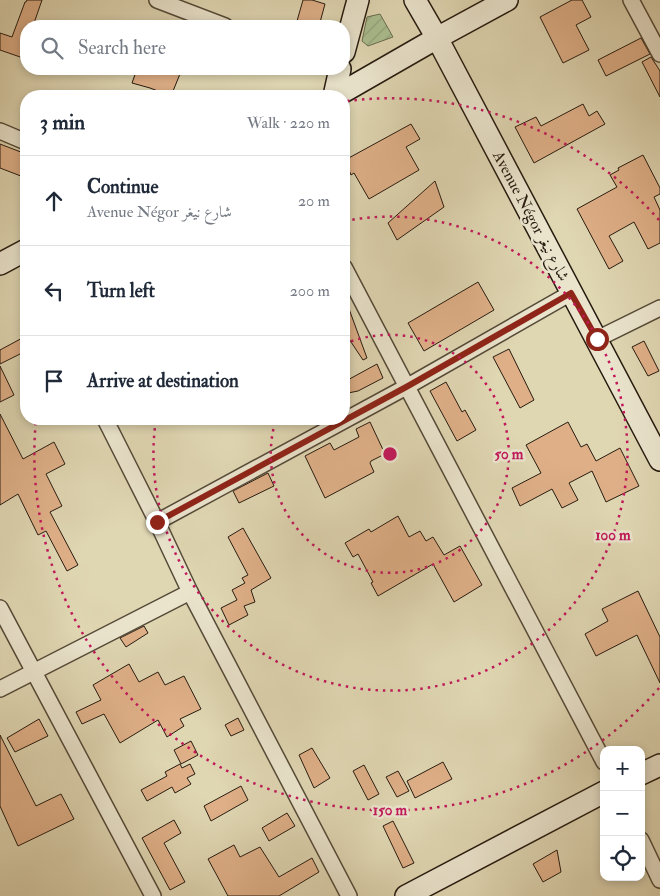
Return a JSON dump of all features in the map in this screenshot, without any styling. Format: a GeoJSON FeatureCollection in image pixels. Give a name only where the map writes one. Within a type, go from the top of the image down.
{"type":"FeatureCollection","features":[{"type":"Feature","properties":{"kind":"main road"},"geometry":{"type":"LineString","coordinates":[[350,30],[358,0]]}},
{"type":"Feature","properties":{"kind":"main road","name":"Avenue Négor شارع نيغر"},"geometry":{"type":"LineString","coordinates":[[415,0],[437,38],[660,460]]}},
{"type":"Feature","properties":{"kind":"main road"},"geometry":{"type":"LineString","coordinates":[[346,90],[507,0]]}},
{"type":"Feature","properties":{"kind":"main road"},"geometry":{"type":"LineString","coordinates":[[336,90],[339,75]]}},
{"type":"Feature","properties":{"kind":"main road"},"geometry":{"type":"LineString","coordinates":[[0,264],[20,257]]}},
{"type":"Feature","properties":{"kind":"main road"},"geometry":{"type":"LineString","coordinates":[[645,772],[660,764]]}},
{"type":"Feature","properties":{"kind":"main road"},"geometry":{"type":"LineString","coordinates":[[406,896],[600,794]]}},
{"type":"Feature","properties":{"kind":"street"},"geometry":{"type":"LineString","coordinates":[[157,0],[209,20]]}},
{"type":"Feature","properties":{"kind":"street"},"geometry":{"type":"LineString","coordinates":[[631,0],[660,54]]}},
{"type":"Feature","properties":{"kind":"street"},"geometry":{"type":"LineString","coordinates":[[0,131],[20,139]]}},
{"type":"Feature","properties":{"kind":"street"},"geometry":{"type":"LineString","coordinates":[[350,278],[600,754]]}},
{"type":"Feature","properties":{"kind":"street"},"geometry":{"type":"LineString","coordinates":[[350,417],[571,293]]}},
{"type":"Feature","properties":{"kind":"street"},"geometry":{"type":"LineString","coordinates":[[597,339],[660,308]]}},
{"type":"Feature","properties":{"kind":"street"},"geometry":{"type":"LineString","coordinates":[[108,425],[190,592],[349,896]]}},
{"type":"Feature","properties":{"kind":"street"},"geometry":{"type":"LineString","coordinates":[[157,522],[336,425]]}},
{"type":"Feature","properties":{"kind":"street"},"geometry":{"type":"LineString","coordinates":[[0,689],[190,592]]}},
{"type":"Feature","properties":{"kind":"street"},"geometry":{"type":"LineString","coordinates":[[0,608],[153,896]]}},
{"type":"Feature","properties":{"kind":"street"},"geometry":{"type":"LineString","coordinates":[[645,848],[660,880]]}},
{"type":"Feature","properties":{"kind":"green space"},"geometry":{"type":"Polygon","coordinates":[[[380,14],[393,37],[368,46],[362,41],[367,17],[380,14]]]}},
{"type":"Feature","properties":{"kind":"building"},"geometry":{"type":"Polygon","coordinates":[[[27,0],[42,0],[35,20],[20,20],[20,57],[0,50],[0,33],[12,37],[27,0]]]}},
{"type":"Feature","properties":{"kind":"building"},"geometry":{"type":"Polygon","coordinates":[[[303,0],[312,0],[325,4],[321,20],[297,20],[303,0]]]}},
{"type":"Feature","properties":{"kind":"building"},"geometry":{"type":"Polygon","coordinates":[[[572,0],[582,0],[591,17],[576,25],[589,50],[563,63],[540,17],[572,0]]]}},
{"type":"Feature","properties":{"kind":"building"},"geometry":{"type":"Polygon","coordinates":[[[641,38],[650,54],[606,76],[598,60],[641,38]]]}},
{"type":"Feature","properties":{"kind":"building"},"geometry":{"type":"Polygon","coordinates":[[[651,57],[660,71],[660,97],[642,62],[651,57]]]}},
{"type":"Feature","properties":{"kind":"building"},"geometry":{"type":"Polygon","coordinates":[[[135,75],[180,75],[173,90],[155,90],[132,83],[135,75]]]}},
{"type":"Feature","properties":{"kind":"building"},"geometry":{"type":"Polygon","coordinates":[[[583,104],[589,116],[597,111],[605,124],[534,163],[515,127],[536,117],[541,126],[583,104]]]}},
{"type":"Feature","properties":{"kind":"building"},"geometry":{"type":"Polygon","coordinates":[[[411,124],[420,139],[406,147],[419,170],[369,199],[354,173],[351,175],[350,157],[411,124]]]}},
{"type":"Feature","properties":{"kind":"building"},"geometry":{"type":"Polygon","coordinates":[[[0,144],[20,152],[20,176],[0,168],[0,144]]]}},
{"type":"Feature","properties":{"kind":"building"},"geometry":{"type":"Polygon","coordinates":[[[643,155],[660,188],[660,194],[654,197],[660,210],[660,243],[648,249],[634,222],[609,236],[623,261],[609,269],[577,209],[617,187],[610,175],[619,170],[618,168],[643,155]]]}},
{"type":"Feature","properties":{"kind":"building"},"geometry":{"type":"Polygon","coordinates":[[[435,181],[444,207],[397,240],[388,223],[435,181]]]}},
{"type":"Feature","properties":{"kind":"building"},"geometry":{"type":"Polygon","coordinates":[[[478,282],[494,310],[424,351],[408,323],[478,282]]]}},
{"type":"Feature","properties":{"kind":"building"},"geometry":{"type":"Polygon","coordinates":[[[350,312],[367,358],[363,360],[350,340],[350,312]]]}},
{"type":"Feature","properties":{"kind":"building"},"geometry":{"type":"Polygon","coordinates":[[[20,339],[20,354],[0,364],[0,350],[20,339]]]}},
{"type":"Feature","properties":{"kind":"building"},"geometry":{"type":"Polygon","coordinates":[[[644,341],[659,371],[648,376],[632,347],[644,341]]]}},
{"type":"Feature","properties":{"kind":"building"},"geometry":{"type":"Polygon","coordinates":[[[509,349],[534,400],[520,408],[493,357],[509,349]]]}},
{"type":"Feature","properties":{"kind":"building"},"geometry":{"type":"Polygon","coordinates":[[[377,364],[383,378],[358,391],[350,393],[350,379],[377,364]]]}},
{"type":"Feature","properties":{"kind":"building"},"geometry":{"type":"Polygon","coordinates":[[[0,366],[14,395],[0,402],[0,366]]]}},
{"type":"Feature","properties":{"kind":"building"},"geometry":{"type":"Polygon","coordinates":[[[446,382],[462,412],[465,410],[476,430],[457,441],[430,391],[446,382]]]}},
{"type":"Feature","properties":{"kind":"building"},"geometry":{"type":"Polygon","coordinates":[[[0,414],[23,459],[54,442],[65,464],[46,474],[62,506],[50,512],[78,565],[67,571],[46,531],[38,535],[18,494],[0,505],[0,414]]]}},
{"type":"Feature","properties":{"kind":"building"},"geometry":{"type":"Polygon","coordinates":[[[370,422],[385,454],[371,461],[374,472],[325,498],[305,456],[330,443],[334,450],[359,437],[356,429],[370,422]]]}},
{"type":"Feature","properties":{"kind":"building"},"geometry":{"type":"Polygon","coordinates":[[[568,422],[581,447],[587,444],[596,461],[620,448],[639,486],[606,502],[592,471],[569,483],[578,500],[562,508],[552,489],[520,506],[512,488],[541,473],[526,445],[568,422]]]}},
{"type":"Feature","properties":{"kind":"building"},"geometry":{"type":"Polygon","coordinates":[[[268,473],[274,486],[239,503],[233,491],[268,473]]]}},
{"type":"Feature","properties":{"kind":"building"},"geometry":{"type":"Polygon","coordinates":[[[398,516],[409,537],[420,531],[426,541],[433,537],[444,555],[460,546],[482,585],[454,602],[433,564],[378,596],[371,583],[373,582],[358,554],[353,557],[345,543],[369,529],[371,532],[398,516]]]}},
{"type":"Feature","properties":{"kind":"building"},"geometry":{"type":"Polygon","coordinates":[[[243,528],[271,578],[251,590],[255,602],[244,606],[248,615],[229,625],[221,608],[237,600],[232,590],[245,583],[242,578],[248,575],[228,537],[243,528]]]}},
{"type":"Feature","properties":{"kind":"building"},"geometry":{"type":"Polygon","coordinates":[[[638,591],[660,637],[660,683],[637,635],[596,656],[585,634],[608,621],[602,609],[638,591]]]}},
{"type":"Feature","properties":{"kind":"building"},"geometry":{"type":"Polygon","coordinates":[[[144,626],[148,633],[126,647],[120,638],[144,626]]]}},
{"type":"Feature","properties":{"kind":"building"},"geometry":{"type":"Polygon","coordinates":[[[129,664],[139,682],[158,672],[165,685],[184,676],[201,709],[180,719],[184,726],[167,737],[158,720],[120,743],[104,714],[82,724],[76,712],[101,700],[93,685],[129,664]]]}},
{"type":"Feature","properties":{"kind":"building"},"geometry":{"type":"Polygon","coordinates":[[[238,718],[244,730],[231,736],[225,725],[238,718]]]}},
{"type":"Feature","properties":{"kind":"building"},"geometry":{"type":"Polygon","coordinates":[[[39,719],[48,736],[15,752],[7,738],[39,719]]]}},
{"type":"Feature","properties":{"kind":"building"},"geometry":{"type":"Polygon","coordinates":[[[0,735],[36,806],[61,794],[74,819],[18,846],[0,806],[0,735]]]}},
{"type":"Feature","properties":{"kind":"building"},"geometry":{"type":"Polygon","coordinates":[[[191,741],[198,755],[181,764],[174,750],[191,741]]]}},
{"type":"Feature","properties":{"kind":"building"},"geometry":{"type":"Polygon","coordinates":[[[312,748],[330,778],[314,788],[299,755],[312,748]]]}},
{"type":"Feature","properties":{"kind":"building"},"geometry":{"type":"Polygon","coordinates":[[[443,762],[452,779],[415,798],[407,781],[443,762]]]}},
{"type":"Feature","properties":{"kind":"building"},"geometry":{"type":"Polygon","coordinates":[[[180,764],[182,768],[190,764],[195,774],[187,778],[191,784],[175,793],[172,787],[147,801],[141,790],[167,776],[165,772],[180,764]]]}},
{"type":"Feature","properties":{"kind":"building"},"geometry":{"type":"Polygon","coordinates":[[[364,765],[379,794],[368,800],[353,771],[364,765]]]}},
{"type":"Feature","properties":{"kind":"building"},"geometry":{"type":"Polygon","coordinates":[[[398,771],[409,791],[397,797],[386,777],[398,771]]]}},
{"type":"Feature","properties":{"kind":"building"},"geometry":{"type":"Polygon","coordinates":[[[241,786],[248,800],[211,821],[204,806],[241,786]]]}},
{"type":"Feature","properties":{"kind":"building"},"geometry":{"type":"Polygon","coordinates":[[[287,813],[295,826],[269,841],[262,828],[287,813]]]}},
{"type":"Feature","properties":{"kind":"building"},"geometry":{"type":"Polygon","coordinates":[[[174,820],[181,833],[164,843],[185,882],[170,890],[142,838],[174,820]]]}},
{"type":"Feature","properties":{"kind":"building"},"geometry":{"type":"Polygon","coordinates":[[[393,821],[414,863],[403,868],[383,826],[393,821]]]}},
{"type":"Feature","properties":{"kind":"building"},"geometry":{"type":"Polygon","coordinates":[[[234,845],[240,857],[260,847],[279,877],[312,858],[319,872],[279,896],[228,896],[208,859],[234,845]]]}},
{"type":"Feature","properties":{"kind":"building"},"geometry":{"type":"Polygon","coordinates":[[[557,850],[561,872],[543,882],[533,864],[557,850]]]}},
{"type":"Feature","properties":{"kind":"route"},"geometry":{"type":"LineString","coordinates":[[157,522],[408,386],[571,293],[597,339]]}}]}
